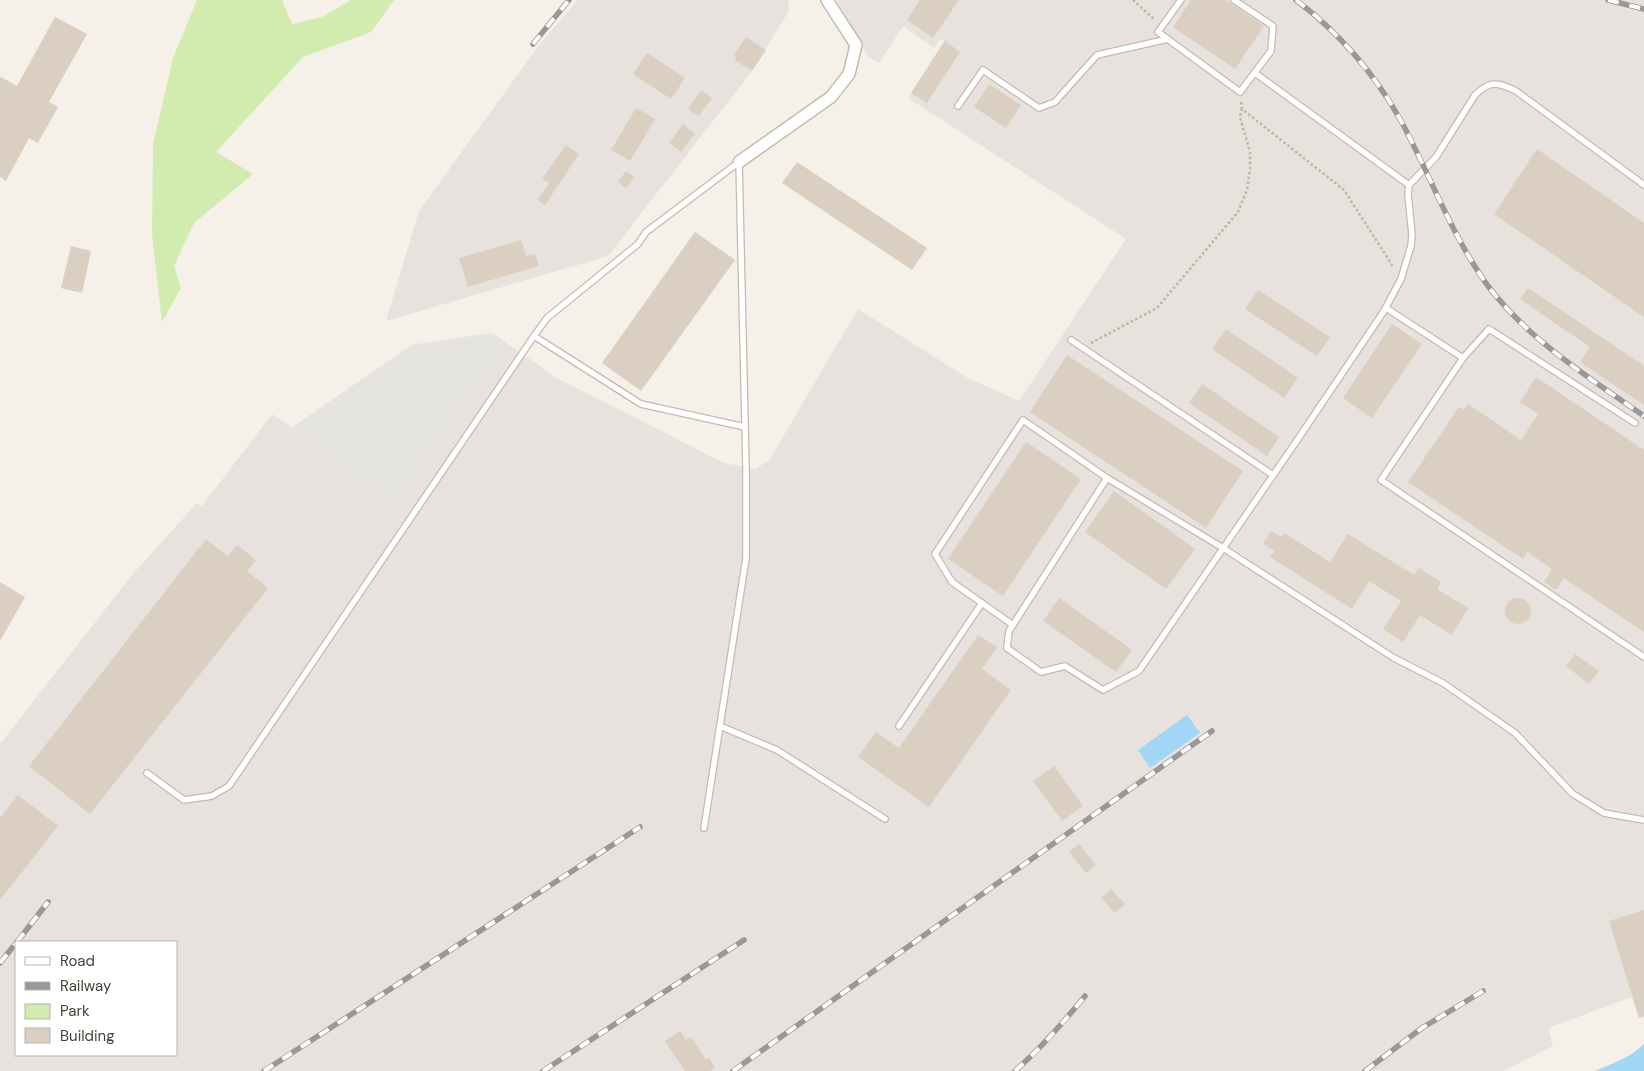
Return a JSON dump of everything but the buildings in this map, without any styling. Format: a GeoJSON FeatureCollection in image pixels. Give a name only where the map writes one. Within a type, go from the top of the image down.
{"type":"FeatureCollection","features":[{"type":"Feature","properties":{"kind":"street"},"geometry":{"type":"LineString","coordinates":[[739,162],[831,97],[849,74],[856,45],[827,0]]}},
{"type":"Feature","properties":{"kind":"lane"},"geometry":{"type":"LineString","coordinates":[[1181,0],[1158,32],[1240,92],[1271,51],[1272,26],[1234,0]]}},
{"type":"Feature","properties":{"kind":"lane"},"geometry":{"type":"LineString","coordinates":[[958,106],[983,70],[1039,108],[1055,102],[1097,55],[1168,39]]}},
{"type":"Feature","properties":{"kind":"lane"},"geometry":{"type":"LineString","coordinates":[[1255,73],[1409,185]]}},
{"type":"Feature","properties":{"kind":"lane"},"geometry":{"type":"LineString","coordinates":[[1107,478],[1009,631],[1007,648],[1041,672],[1065,666],[1103,690],[1139,671],[1386,308],[1401,279],[1411,246],[1409,185],[1436,157],[1475,95],[1481,89],[1491,84],[1502,84],[1516,91],[1644,185]]}},
{"type":"Feature","properties":{"kind":"lane"},"geometry":{"type":"LineString","coordinates":[[147,773],[184,800],[212,796],[229,786],[547,318],[638,244],[646,232],[739,162]]}},
{"type":"Feature","properties":{"kind":"lane"},"geometry":{"type":"LineString","coordinates":[[704,828],[746,558],[739,162]]}},
{"type":"Feature","properties":{"kind":"lane"},"geometry":{"type":"LineString","coordinates":[[1386,308],[1463,358]]}},
{"type":"Feature","properties":{"kind":"lane"},"geometry":{"type":"LineString","coordinates":[[1635,423],[1489,328],[1463,358],[1381,480],[1644,657]]}},
{"type":"Feature","properties":{"kind":"lane"},"geometry":{"type":"LineString","coordinates":[[534,336],[641,404],[745,427]]}},
{"type":"Feature","properties":{"kind":"lane"},"geometry":{"type":"LineString","coordinates":[[1071,340],[1273,475]]}},
{"type":"Feature","properties":{"kind":"lane"},"geometry":{"type":"LineString","coordinates":[[1013,625],[952,582],[935,554],[1023,420],[1107,478],[1223,548],[1394,658],[1443,683],[1515,733],[1574,794],[1604,813],[1644,820]]}},
{"type":"Feature","properties":{"kind":"lane"},"geometry":{"type":"LineString","coordinates":[[899,726],[982,603]]}},
{"type":"Feature","properties":{"kind":"lane"},"geometry":{"type":"LineString","coordinates":[[720,726],[777,750],[885,819]]}},
{"type":"Feature","properties":{"kind":"path"},"geometry":{"type":"LineString","coordinates":[[1132,0],[1162,26]]}},
{"type":"Feature","properties":{"kind":"path"},"geometry":{"type":"LineString","coordinates":[[1083,347],[1157,308],[1238,212],[1247,190],[1250,169],[1250,152],[1240,117],[1242,109],[1240,92]]}},
{"type":"Feature","properties":{"kind":"path"},"geometry":{"type":"LineString","coordinates":[[1242,109],[1344,190],[1401,279]]}},
{"type":"Feature","properties":{"kind":"shaded area"},"geometry":{"type":"Polygon","coordinates":[[[578,0],[788,0],[789,11],[752,71],[608,256],[386,321],[419,211],[542,41],[578,0]]]}},
{"type":"Feature","properties":{"kind":"shaded area"},"geometry":{"type":"Polygon","coordinates":[[[837,0],[1644,0],[1644,1017],[1639,1018],[1632,997],[1548,1028],[1553,1046],[1503,1071],[0,1071],[0,744],[132,575],[197,503],[202,506],[272,414],[292,428],[412,345],[492,333],[557,378],[724,463],[756,469],[770,459],[858,309],[968,378],[1019,401],[1126,239],[908,98],[944,41],[940,39],[934,48],[903,26],[879,63],[869,58],[837,0]]]}},
{"type":"Feature","properties":{"kind":"shaded area"},"geometry":{"type":"Polygon","coordinates":[[[492,333],[507,343],[393,503],[291,428],[412,345],[492,333]]]}},
{"type":"Feature","properties":{"kind":"green space"},"geometry":{"type":"Polygon","coordinates":[[[197,0],[282,0],[292,24],[322,17],[351,0],[394,0],[371,32],[303,57],[216,152],[253,174],[194,223],[174,266],[181,288],[162,322],[152,234],[153,144],[173,58],[197,0]]]}},
{"type":"Feature","properties":{"kind":"water"},"geometry":{"type":"Polygon","coordinates":[[[1187,715],[1200,733],[1150,768],[1138,750],[1187,715]]]}},
{"type":"Feature","properties":{"kind":"water"},"geometry":{"type":"Polygon","coordinates":[[[1644,1044],[1644,1071],[1595,1071],[1615,1063],[1644,1044]]]}},
{"type":"Feature","properties":{"kind":"railway"},"geometry":{"type":"LineString","coordinates":[[533,44],[569,0]]}},
{"type":"Feature","properties":{"kind":"railway"},"geometry":{"type":"LineString","coordinates":[[1296,0],[1354,54],[1390,102],[1411,140],[1463,246],[1488,286],[1504,306],[1561,357],[1644,416]]}},
{"type":"Feature","properties":{"kind":"railway"},"geometry":{"type":"LineString","coordinates":[[1608,0],[1644,9]]}},
{"type":"Feature","properties":{"kind":"railway"},"geometry":{"type":"LineString","coordinates":[[733,1071],[1212,731]]}},
{"type":"Feature","properties":{"kind":"railway"},"geometry":{"type":"LineString","coordinates":[[264,1071],[640,827]]}},
{"type":"Feature","properties":{"kind":"railway"},"geometry":{"type":"LineString","coordinates":[[18,941],[48,902]]}},
{"type":"Feature","properties":{"kind":"railway"},"geometry":{"type":"LineString","coordinates":[[543,1071],[744,940]]}},
{"type":"Feature","properties":{"kind":"railway"},"geometry":{"type":"LineString","coordinates":[[0,963],[15,944]]}},
{"type":"Feature","properties":{"kind":"railway"},"geometry":{"type":"LineString","coordinates":[[1365,1071],[1422,1028],[1483,991]]}},
{"type":"Feature","properties":{"kind":"railway"},"geometry":{"type":"LineString","coordinates":[[1015,1071],[1052,1035],[1085,996]]}}]}
